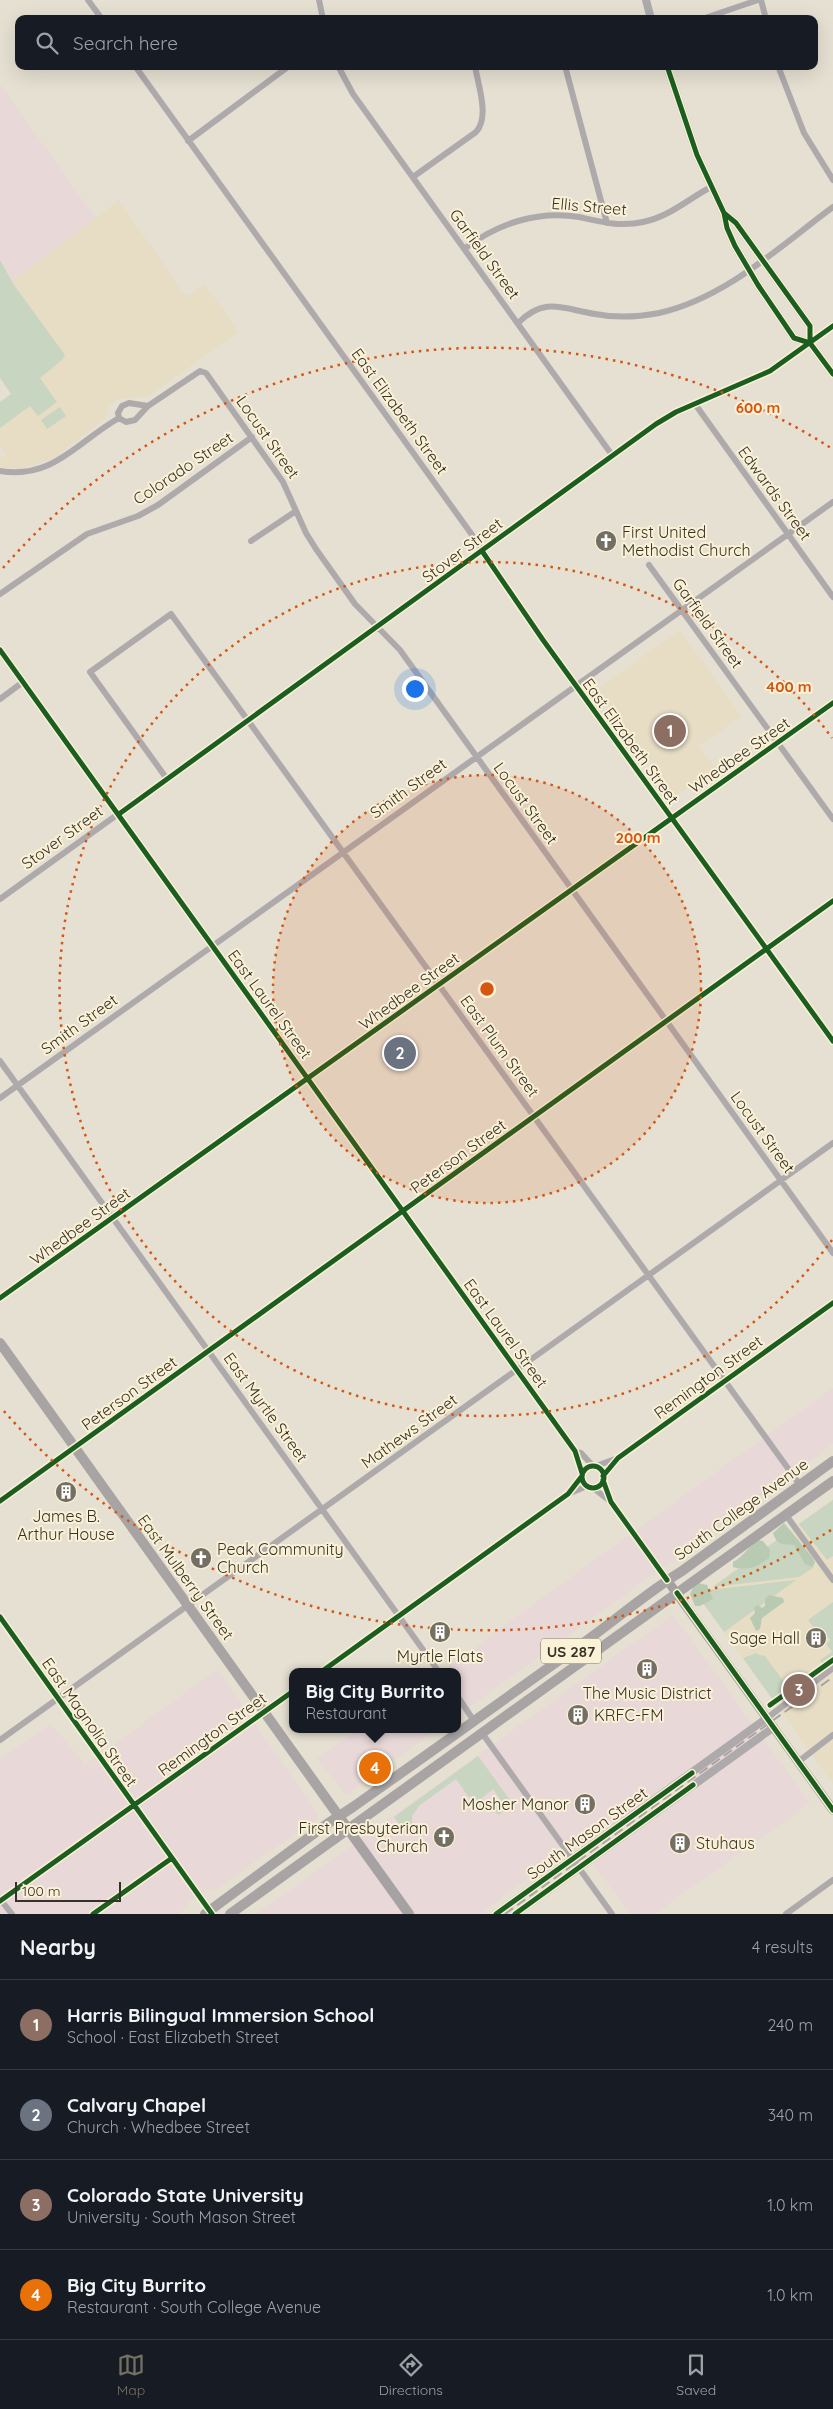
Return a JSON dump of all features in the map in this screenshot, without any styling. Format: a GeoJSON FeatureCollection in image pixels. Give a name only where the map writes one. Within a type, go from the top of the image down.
{"type":"FeatureCollection","features":[{"type":"Feature","properties":{"kind":"highway","name":"East Mulberry Street"},"geometry":{"type":"LineString","coordinates":[[0,1343],[348,1829]]}},
{"type":"Feature","properties":{"kind":"highway","name":"South College Avenue"},"geometry":{"type":"LineString","coordinates":[[461,1730],[833,1461]]}},
{"type":"Feature","properties":{"kind":"highway","name":"South College Avenue"},"geometry":{"type":"LineString","coordinates":[[230,1914],[833,1481]]}},
{"type":"Feature","properties":{"kind":"highway"},"geometry":{"type":"LineString","coordinates":[[787,1515],[800,1499],[803,1492],[800,1485]]}},
{"type":"Feature","properties":{"kind":"highway"},"geometry":{"type":"LineString","coordinates":[[482,1733],[492,1717],[524,1692],[532,1680]]}},
{"type":"Feature","properties":{"kind":"highway"},"geometry":{"type":"LineString","coordinates":[[431,1768],[442,1755],[465,1738],[474,1721]]}},
{"type":"Feature","properties":{"kind":"highway","name":"South College Avenue"},"geometry":{"type":"LineString","coordinates":[[209,1913],[339,1816],[457,1733]]}},
{"type":"Feature","properties":{"kind":"main road"},"geometry":{"type":"LineString","coordinates":[[667,1580],[833,1810]]}},
{"type":"Feature","properties":{"kind":"main road"},"geometry":{"type":"LineString","coordinates":[[348,1829],[410,1914]]}},
{"type":"Feature","properties":{"kind":"street"},"geometry":{"type":"LineString","coordinates":[[88,0],[99,15]]}},
{"type":"Feature","properties":{"kind":"street"},"geometry":{"type":"LineString","coordinates":[[318,0],[322,15]]}},
{"type":"Feature","properties":{"kind":"street"},"geometry":{"type":"LineString","coordinates":[[646,0],[651,15]]}},
{"type":"Feature","properties":{"kind":"street"},"geometry":{"type":"LineString","coordinates":[[714,15],[760,0],[765,15]]}},
{"type":"Feature","properties":{"kind":"street","name":"East Elizabeth Street"},"geometry":{"type":"LineString","coordinates":[[138,70],[482,551],[576,686],[833,1041]]}},
{"type":"Feature","properties":{"kind":"street"},"geometry":{"type":"LineString","coordinates":[[188,141],[285,70]]}},
{"type":"Feature","properties":{"kind":"street","name":"Garfield Street"},"geometry":{"type":"LineString","coordinates":[[340,70],[353,94],[612,455]]}},
{"type":"Feature","properties":{"kind":"street"},"geometry":{"type":"LineString","coordinates":[[413,177],[476,132],[482,124],[483,113],[477,70]]}},
{"type":"Feature","properties":{"kind":"street"},"geometry":{"type":"LineString","coordinates":[[566,70],[607,223]]}},
{"type":"Feature","properties":{"kind":"street"},"geometry":{"type":"LineString","coordinates":[[668,70],[682,115],[711,187],[724,213],[727,228],[749,269],[794,338],[810,343],[833,374]]}},
{"type":"Feature","properties":{"kind":"street"},"geometry":{"type":"LineString","coordinates":[[780,70],[804,133],[833,180]]}},
{"type":"Feature","properties":{"kind":"street","name":"Ellis Street"},"geometry":{"type":"LineString","coordinates":[[464,249],[498,228],[528,218],[563,216],[607,223],[632,224],[660,218],[711,187]]}},
{"type":"Feature","properties":{"kind":"street"},"geometry":{"type":"LineString","coordinates":[[518,323],[531,312],[553,306],[610,316],[659,313],[686,305],[712,293],[749,269],[833,207]]}},
{"type":"Feature","properties":{"kind":"street"},"geometry":{"type":"LineString","coordinates":[[724,213],[736,222],[810,326],[810,343]]}},
{"type":"Feature","properties":{"kind":"street","name":"Stover Street"},"geometry":{"type":"LineString","coordinates":[[0,899],[378,628],[665,418],[770,371],[833,326]]}},
{"type":"Feature","properties":{"kind":"street","name":"Locust Street"},"geometry":{"type":"LineString","coordinates":[[148,406],[200,371],[206,373],[283,482],[316,549],[356,604],[400,650],[833,1253]]}},
{"type":"Feature","properties":{"kind":"street"},"geometry":{"type":"LineString","coordinates":[[119,418],[118,413],[122,406],[129,403],[148,406]]}},
{"type":"Feature","properties":{"kind":"street","name":"Edwards Street"},"geometry":{"type":"LineString","coordinates":[[695,404],[833,597]]}},
{"type":"Feature","properties":{"kind":"street"},"geometry":{"type":"LineString","coordinates":[[119,418],[126,422],[135,420],[148,406]]}},
{"type":"Feature","properties":{"kind":"street"},"geometry":{"type":"LineString","coordinates":[[0,471],[23,473],[50,465],[119,418]]}},
{"type":"Feature","properties":{"kind":"street","name":"Colorado Street"},"geometry":{"type":"LineString","coordinates":[[0,594],[80,538],[100,528],[138,516],[158,505],[252,437]]}},
{"type":"Feature","properties":{"kind":"street","name":"Smith Street"},"geometry":{"type":"LineString","coordinates":[[0,1098],[833,502]]}},
{"type":"Feature","properties":{"kind":"street"},"geometry":{"type":"LineString","coordinates":[[251,541],[296,511]]}},
{"type":"Feature","properties":{"kind":"street","name":"Garfield Street"},"geometry":{"type":"LineString","coordinates":[[649,565],[833,819]]}},
{"type":"Feature","properties":{"kind":"street","name":"East Plum Street"},"geometry":{"type":"LineString","coordinates":[[167,779],[90,672],[171,614],[800,1485]]}},
{"type":"Feature","properties":{"kind":"street","name":"East Laurel Street"},"geometry":{"type":"LineString","coordinates":[[0,650],[517,1370],[574,1451],[582,1474]]}},
{"type":"Feature","properties":{"kind":"street"},"geometry":{"type":"LineString","coordinates":[[0,699],[23,682]]}},
{"type":"Feature","properties":{"kind":"street","name":"Whedbee Street"},"geometry":{"type":"LineString","coordinates":[[0,1298],[833,703]]}},
{"type":"Feature","properties":{"kind":"street","name":"Peterson Street"},"geometry":{"type":"LineString","coordinates":[[0,1501],[833,901]]}},
{"type":"Feature","properties":{"kind":"street","name":"East Myrtle Street"},"geometry":{"type":"LineString","coordinates":[[0,1061],[437,1668]]}},
{"type":"Feature","properties":{"kind":"street","name":"Mathews Street"},"geometry":{"type":"LineString","coordinates":[[0,1740],[833,1143]]}},
{"type":"Feature","properties":{"kind":"street","name":"Remington Street"},"geometry":{"type":"LineString","coordinates":[[594,1466],[618,1458],[833,1303]]}},
{"type":"Feature","properties":{"kind":"street","name":"East Laurel Street"},"geometry":{"type":"LineString","coordinates":[[574,1451],[581,1453],[594,1466]]}},
{"type":"Feature","properties":{"kind":"street","name":"Remington Street"},"geometry":{"type":"LineString","coordinates":[[603,1478],[618,1458]]}},
{"type":"Feature","properties":{"kind":"street"},"geometry":{"type":"LineString","coordinates":[[568,1494],[587,1468],[594,1466],[601,1470],[611,1502],[667,1580]]}},
{"type":"Feature","properties":{"kind":"street"},"geometry":{"type":"LineString","coordinates":[[582,1474],[590,1487],[611,1502]]}},
{"type":"Feature","properties":{"kind":"street"},"geometry":{"type":"LineString","coordinates":[[327,1668],[568,1494],[599,1485],[603,1478]]}},
{"type":"Feature","properties":{"kind":"street"},"geometry":{"type":"LineString","coordinates":[[787,1515],[833,1580]]}},
{"type":"Feature","properties":{"kind":"street","name":"East Magnolia Street"},"geometry":{"type":"LineString","coordinates":[[0,1617],[209,1913]]}},
{"type":"Feature","properties":{"kind":"street","name":"South Mason Street"},"geometry":{"type":"LineString","coordinates":[[496,1914],[573,1860],[833,1668]]}},
{"type":"Feature","properties":{"kind":"street","name":"Remington Street"},"geometry":{"type":"LineString","coordinates":[[0,1900],[135,1806],[289,1694]]}},
{"type":"Feature","properties":{"kind":"street"},"geometry":{"type":"LineString","coordinates":[[461,1702],[474,1721]]}},
{"type":"Feature","properties":{"kind":"street","name":"South Mason Street"},"geometry":{"type":"LineString","coordinates":[[515,1914],[774,1727]]}},
{"type":"Feature","properties":{"kind":"street"},"geometry":{"type":"LineString","coordinates":[[482,1733],[612,1914]]}},
{"type":"Feature","properties":{"kind":"street"},"geometry":{"type":"LineString","coordinates":[[798,1762],[833,1735]]}},
{"type":"Feature","properties":{"kind":"street"},"geometry":{"type":"LineString","coordinates":[[786,1914],[833,1880]]}},
{"type":"Feature","properties":{"kind":"street"},"geometry":{"type":"LineString","coordinates":[[0,1900],[12,1914]]}},
{"type":"Feature","properties":{"kind":"shaded area"},"geometry":{"type":"Polygon","coordinates":[[[0,84],[95,218],[12,281],[0,259],[0,84]]]}},
{"type":"Feature","properties":{"kind":"shaded area"},"geometry":{"type":"Polygon","coordinates":[[[119,200],[186,297],[205,284],[239,332],[148,396],[117,399],[109,407],[106,418],[54,458],[21,469],[0,467],[0,459],[6,454],[0,446],[0,428],[30,406],[26,393],[28,388],[62,360],[12,281],[119,200]]]}},
{"type":"Feature","properties":{"kind":"shaded area"},"geometry":{"type":"Polygon","coordinates":[[[680,630],[741,716],[699,746],[715,767],[675,797],[601,695],[600,687],[680,630]]]}},
{"type":"Feature","properties":{"kind":"shaded area"},"geometry":{"type":"Polygon","coordinates":[[[833,1388],[833,1444],[461,1713],[461,1668],[446,1668],[833,1388]]]}},
{"type":"Feature","properties":{"kind":"shaded area"},"geometry":{"type":"Polygon","coordinates":[[[833,1499],[833,1784],[698,1596],[833,1499]]]}},
{"type":"Feature","properties":{"kind":"shaded area"},"geometry":{"type":"Polygon","coordinates":[[[673,1615],[810,1803],[654,1914],[630,1914],[577,1841],[480,1914],[257,1914],[673,1615]]]}},
{"type":"Feature","properties":{"kind":"shaded area"},"geometry":{"type":"Polygon","coordinates":[[[217,1670],[317,1813],[317,1819],[214,1890],[209,1888],[190,1902],[179,1914],[0,1914],[0,1760],[51,1724],[85,1765],[217,1670]]]}},
{"type":"Feature","properties":{"kind":"shaded area"},"geometry":{"type":"Polygon","coordinates":[[[352,1733],[431,1733],[346,1795],[317,1758],[352,1733]]]}},
{"type":"Feature","properties":{"kind":"green space"},"geometry":{"type":"Polygon","coordinates":[[[0,260],[14,285],[65,355],[62,360],[40,378],[57,402],[38,416],[30,406],[0,428],[0,402],[11,394],[0,378],[0,260]]]}},
{"type":"Feature","properties":{"kind":"green space"},"geometry":{"type":"Polygon","coordinates":[[[60,407],[66,416],[47,429],[41,420],[60,407]]]}},
{"type":"Feature","properties":{"kind":"green space"},"geometry":{"type":"Polygon","coordinates":[[[833,1500],[833,1556],[827,1560],[799,1524],[833,1500]]]}},
{"type":"Feature","properties":{"kind":"green space"},"geometry":{"type":"Polygon","coordinates":[[[784,1523],[813,1558],[815,1563],[812,1567],[805,1564],[794,1545],[781,1544],[776,1540],[773,1533],[784,1523]]]}},
{"type":"Feature","properties":{"kind":"green space"},"geometry":{"type":"Polygon","coordinates":[[[788,1532],[814,1567],[799,1577],[713,1587],[788,1532]]]}},
{"type":"Feature","properties":{"kind":"green space"},"geometry":{"type":"Polygon","coordinates":[[[758,1540],[763,1541],[770,1550],[769,1558],[761,1564],[744,1569],[733,1567],[733,1562],[758,1540]]]}},
{"type":"Feature","properties":{"kind":"green space"},"geometry":{"type":"Polygon","coordinates":[[[796,1580],[724,1632],[698,1596],[708,1590],[796,1580]]]}},
{"type":"Feature","properties":{"kind":"green space"},"geometry":{"type":"Polygon","coordinates":[[[698,1583],[707,1585],[713,1599],[700,1606],[695,1606],[690,1594],[694,1585],[698,1583]]]}},
{"type":"Feature","properties":{"kind":"green space"},"geometry":{"type":"Polygon","coordinates":[[[769,1595],[783,1598],[784,1602],[762,1618],[760,1629],[756,1631],[750,1618],[755,1613],[754,1608],[758,1605],[762,1608],[765,1606],[765,1599],[769,1595]]]}},
{"type":"Feature","properties":{"kind":"green space"},"geometry":{"type":"Polygon","coordinates":[[[833,1602],[833,1658],[823,1665],[820,1660],[832,1652],[826,1644],[830,1640],[823,1631],[819,1634],[808,1620],[833,1602]]]}},
{"type":"Feature","properties":{"kind":"green space"},"geometry":{"type":"Polygon","coordinates":[[[757,1653],[765,1656],[789,1689],[773,1700],[743,1658],[757,1653]]]}},
{"type":"Feature","properties":{"kind":"green space"},"geometry":{"type":"Polygon","coordinates":[[[478,1756],[513,1804],[499,1815],[491,1810],[502,1802],[493,1789],[477,1802],[468,1796],[456,1779],[420,1805],[412,1816],[412,1827],[405,1832],[394,1817],[478,1756]]]}},
{"type":"Feature","properties":{"kind":"railway"},"geometry":{"type":"LineString","coordinates":[[505,1914],[833,1677]]}},
{"type":"Feature","properties":{"kind":"cycle path"},"geometry":{"type":"LineString","coordinates":[[668,70],[697,155],[724,213],[727,228],[735,246],[758,285],[794,338],[810,343],[833,374]]}},
{"type":"Feature","properties":{"kind":"cycle path"},"geometry":{"type":"LineString","coordinates":[[724,213],[736,223],[810,326],[810,343]]}},
{"type":"Feature","properties":{"kind":"cycle path"},"geometry":{"type":"LineString","coordinates":[[119,814],[656,424],[676,412],[770,371],[833,326]]}},
{"type":"Feature","properties":{"kind":"cycle path"},"geometry":{"type":"LineString","coordinates":[[482,551],[543,640],[833,1041]]}},
{"type":"Feature","properties":{"kind":"cycle path"},"geometry":{"type":"LineString","coordinates":[[0,650],[575,1451],[582,1473]]}},
{"type":"Feature","properties":{"kind":"cycle path"},"geometry":{"type":"LineString","coordinates":[[0,1298],[833,703]]}},
{"type":"Feature","properties":{"kind":"cycle path"},"geometry":{"type":"LineString","coordinates":[[0,1501],[833,901]]}},
{"type":"Feature","properties":{"kind":"cycle path"},"geometry":{"type":"LineString","coordinates":[[603,1476],[618,1458],[833,1303]]}},
{"type":"Feature","properties":{"kind":"cycle path"},"geometry":{"type":"LineString","coordinates":[[593,1466],[601,1469],[604,1477],[601,1485],[593,1488],[585,1485],[582,1477],[585,1469],[593,1466]]}},
{"type":"Feature","properties":{"kind":"cycle path"},"geometry":{"type":"LineString","coordinates":[[327,1668],[568,1494],[582,1476]]}},
{"type":"Feature","properties":{"kind":"cycle path"},"geometry":{"type":"LineString","coordinates":[[603,1480],[611,1502],[667,1580]]}},
{"type":"Feature","properties":{"kind":"cycle path"},"geometry":{"type":"LineString","coordinates":[[677,1593],[833,1810]]}},
{"type":"Feature","properties":{"kind":"cycle path"},"geometry":{"type":"LineString","coordinates":[[0,1617],[212,1914]]}},
{"type":"Feature","properties":{"kind":"cycle path"},"geometry":{"type":"LineString","coordinates":[[770,1705],[833,1660]]}},
{"type":"Feature","properties":{"kind":"cycle path"},"geometry":{"type":"LineString","coordinates":[[0,1901],[289,1694]]}},
{"type":"Feature","properties":{"kind":"cycle path"},"geometry":{"type":"LineString","coordinates":[[496,1914],[692,1773]]}},
{"type":"Feature","properties":{"kind":"cycle path"},"geometry":{"type":"LineString","coordinates":[[515,1914],[693,1785]]}},
{"type":"Feature","properties":{"kind":"cycle path"},"geometry":{"type":"LineString","coordinates":[[93,1914],[172,1858]]}},
{"type":"Feature","properties":{"kind":"place","name":"First United Methodist Church"},"geometry":{"type":"Point","coordinates":[606,541]}},
{"type":"Feature","properties":{"kind":"place","name":"Harris Bilingual Immersion School"},"geometry":{"type":"Point","coordinates":[670,731]}},
{"type":"Feature","properties":{"kind":"place","name":"Calvary Chapel"},"geometry":{"type":"Point","coordinates":[400,1053]}},
{"type":"Feature","properties":{"kind":"place","name":"James B. Arthur House"},"geometry":{"type":"Point","coordinates":[66,1492]}},
{"type":"Feature","properties":{"kind":"place","name":"Peak Community Church"},"geometry":{"type":"Point","coordinates":[201,1558]}},
{"type":"Feature","properties":{"kind":"place","name":"Myrtle Flats"},"geometry":{"type":"Point","coordinates":[440,1632]}},
{"type":"Feature","properties":{"kind":"place","name":"Sage Hall"},"geometry":{"type":"Point","coordinates":[816,1638]}},
{"type":"Feature","properties":{"kind":"place","name":"The Music District"},"geometry":{"type":"Point","coordinates":[647,1669]}},
{"type":"Feature","properties":{"kind":"place","name":"Colorado State University"},"geometry":{"type":"Point","coordinates":[799,1690]}},
{"type":"Feature","properties":{"kind":"place","name":"KRFC-FM"},"geometry":{"type":"Point","coordinates":[578,1715]}},
{"type":"Feature","properties":{"kind":"place","name":"Big City Burrito"},"geometry":{"type":"Point","coordinates":[375,1768]}},
{"type":"Feature","properties":{"kind":"place","name":"Mosher Manor"},"geometry":{"type":"Point","coordinates":[585,1804]}},
{"type":"Feature","properties":{"kind":"place","name":"First Presbyterian Church"},"geometry":{"type":"Point","coordinates":[444,1837]}},
{"type":"Feature","properties":{"kind":"place","name":"Stuhaus"},"geometry":{"type":"Point","coordinates":[680,1843]}}]}
